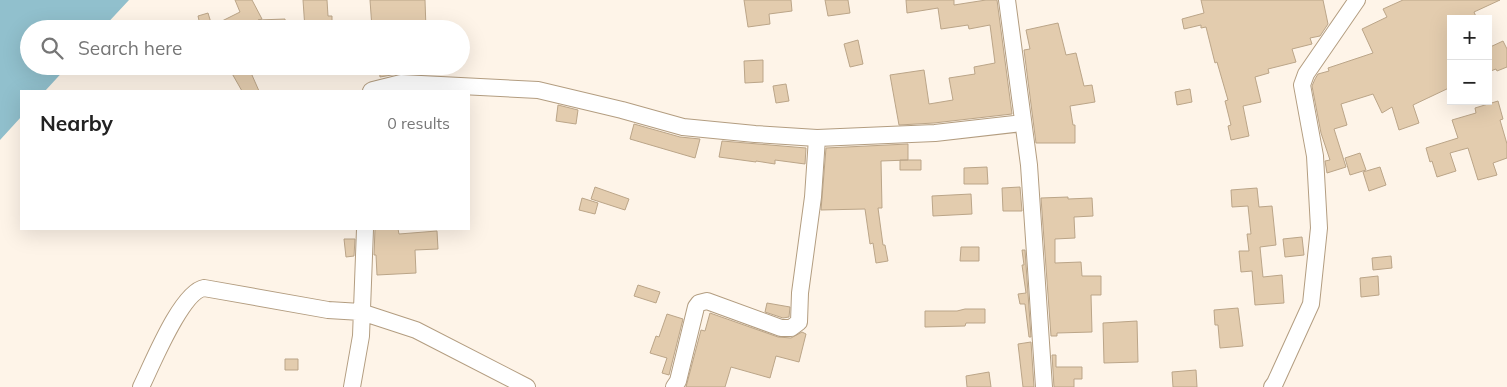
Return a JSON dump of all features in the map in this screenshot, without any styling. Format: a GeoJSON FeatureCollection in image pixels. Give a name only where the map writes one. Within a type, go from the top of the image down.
{"type":"FeatureCollection","features":[{"type":"Feature","properties":{"kind":"street"},"geometry":{"type":"LineString","coordinates":[[1007,0],[1029,165],[1044,387]]}},
{"type":"Feature","properties":{"kind":"street"},"geometry":{"type":"LineString","coordinates":[[1272,387],[1311,304],[1319,228],[1315,156],[1302,85],[1306,74],[1357,0]]}},
{"type":"Feature","properties":{"kind":"street"},"geometry":{"type":"LineString","coordinates":[[375,90],[401,83],[538,90],[683,127],[817,138],[935,133],[1023,123]]}},
{"type":"Feature","properties":{"kind":"street"},"geometry":{"type":"LineString","coordinates":[[674,387],[678,381],[696,307],[702,301],[782,328],[791,328],[799,322],[800,294],[813,197],[817,138]]}},
{"type":"Feature","properties":{"kind":"street"},"geometry":{"type":"LineString","coordinates":[[352,387],[361,336],[365,230]]}},
{"type":"Feature","properties":{"kind":"street"},"geometry":{"type":"LineString","coordinates":[[141,387],[175,317],[189,296],[204,288],[328,310],[361,312],[416,330],[527,387]]}},
{"type":"Feature","properties":{"kind":"water"},"geometry":{"type":"Polygon","coordinates":[[[0,0],[129,0],[110,20],[20,20],[20,75],[60,75],[46,90],[20,90],[20,118],[0,140],[0,0]]]}},
{"type":"Feature","properties":{"kind":"building"},"geometry":{"type":"Polygon","coordinates":[[[235,0],[252,0],[262,19],[224,20],[240,12],[235,0]]]}},
{"type":"Feature","properties":{"kind":"building"},"geometry":{"type":"Polygon","coordinates":[[[303,0],[327,0],[328,16],[332,16],[332,20],[304,20],[303,0]]]}},
{"type":"Feature","properties":{"kind":"building"},"geometry":{"type":"Polygon","coordinates":[[[370,0],[425,0],[426,20],[371,20],[370,0]]]}},
{"type":"Feature","properties":{"kind":"building"},"geometry":{"type":"Polygon","coordinates":[[[744,0],[791,0],[792,11],[769,14],[770,24],[748,27],[744,0]]]}},
{"type":"Feature","properties":{"kind":"building"},"geometry":{"type":"Polygon","coordinates":[[[825,0],[848,0],[850,13],[828,16],[825,0]]]}},
{"type":"Feature","properties":{"kind":"building"},"geometry":{"type":"Polygon","coordinates":[[[906,0],[954,0],[954,5],[997,0],[1012,114],[899,125],[890,75],[924,70],[929,104],[953,100],[949,78],[975,74],[974,67],[995,63],[990,25],[969,29],[968,25],[941,29],[938,8],[907,13],[906,0]]]}},
{"type":"Feature","properties":{"kind":"building"},"geometry":{"type":"Polygon","coordinates":[[[1201,0],[1323,0],[1328,24],[1320,36],[1310,38],[1312,44],[1292,49],[1296,62],[1268,69],[1269,73],[1255,77],[1261,102],[1243,106],[1249,136],[1231,140],[1228,126],[1231,125],[1225,101],[1228,100],[1217,62],[1215,63],[1206,27],[1201,28],[1201,25],[1184,29],[1182,19],[1204,13],[1201,0]]]}},
{"type":"Feature","properties":{"kind":"building"},"geometry":{"type":"Polygon","coordinates":[[[1403,0],[1500,0],[1474,12],[1475,15],[1447,15],[1447,89],[1413,105],[1419,123],[1399,130],[1392,107],[1382,113],[1373,94],[1341,104],[1347,125],[1334,129],[1346,167],[1327,173],[1325,161],[1330,160],[1321,133],[1312,86],[1318,74],[1329,71],[1328,68],[1373,53],[1362,29],[1387,17],[1383,9],[1403,0]]]}},
{"type":"Feature","properties":{"kind":"building"},"geometry":{"type":"Polygon","coordinates":[[[208,13],[210,20],[199,20],[198,16],[208,13]]]}},
{"type":"Feature","properties":{"kind":"building"},"geometry":{"type":"Polygon","coordinates":[[[1058,23],[1066,55],[1076,53],[1084,86],[1092,85],[1095,102],[1070,106],[1073,125],[1075,125],[1075,143],[1036,143],[1024,50],[1030,49],[1026,30],[1058,23]]]}},
{"type":"Feature","properties":{"kind":"building"},"geometry":{"type":"Polygon","coordinates":[[[858,40],[863,64],[850,67],[844,44],[858,40]]]}},
{"type":"Feature","properties":{"kind":"building"},"geometry":{"type":"Polygon","coordinates":[[[1503,41],[1507,49],[1507,67],[1497,71],[1496,69],[1492,70],[1492,46],[1503,41]]]}},
{"type":"Feature","properties":{"kind":"building"},"geometry":{"type":"Polygon","coordinates":[[[763,60],[763,82],[745,83],[744,61],[763,60]]]}},
{"type":"Feature","properties":{"kind":"building"},"geometry":{"type":"Polygon","coordinates":[[[233,75],[252,75],[259,90],[241,90],[233,75]]]}},
{"type":"Feature","properties":{"kind":"building"},"geometry":{"type":"Polygon","coordinates":[[[786,84],[789,101],[776,103],[773,86],[786,84]]]}},
{"type":"Feature","properties":{"kind":"building"},"geometry":{"type":"Polygon","coordinates":[[[1190,89],[1192,102],[1177,105],[1175,92],[1190,89]]]}},
{"type":"Feature","properties":{"kind":"building"},"geometry":{"type":"Polygon","coordinates":[[[1498,101],[1503,119],[1500,120],[1507,144],[1507,158],[1493,163],[1497,175],[1478,180],[1468,148],[1450,153],[1456,171],[1437,177],[1426,148],[1458,138],[1452,120],[1476,113],[1475,108],[1492,105],[1492,103],[1498,101]]]}},
{"type":"Feature","properties":{"kind":"building"},"geometry":{"type":"Polygon","coordinates":[[[558,105],[578,110],[576,124],[556,121],[558,105]]]}},
{"type":"Feature","properties":{"kind":"building"},"geometry":{"type":"Polygon","coordinates":[[[634,124],[680,137],[700,139],[695,158],[630,139],[634,124]]]}},
{"type":"Feature","properties":{"kind":"building"},"geometry":{"type":"Polygon","coordinates":[[[722,141],[806,148],[805,164],[775,160],[775,164],[719,157],[722,141]]]}},
{"type":"Feature","properties":{"kind":"building"},"geometry":{"type":"Polygon","coordinates":[[[908,144],[908,160],[881,161],[882,208],[878,208],[883,245],[885,245],[888,261],[876,263],[873,243],[870,244],[865,209],[821,210],[826,148],[908,144]]]}},
{"type":"Feature","properties":{"kind":"building"},"geometry":{"type":"Polygon","coordinates":[[[1360,153],[1366,170],[1350,175],[1345,158],[1360,153]]]}},
{"type":"Feature","properties":{"kind":"building"},"geometry":{"type":"Polygon","coordinates":[[[900,160],[921,160],[921,170],[900,170],[900,160]]]}},
{"type":"Feature","properties":{"kind":"building"},"geometry":{"type":"Polygon","coordinates":[[[987,167],[988,184],[964,184],[964,168],[987,167]]]}},
{"type":"Feature","properties":{"kind":"building"},"geometry":{"type":"Polygon","coordinates":[[[1380,167],[1386,185],[1369,191],[1363,172],[1380,167]]]}},
{"type":"Feature","properties":{"kind":"building"},"geometry":{"type":"Polygon","coordinates":[[[595,187],[629,199],[625,210],[591,199],[595,187]]]}},
{"type":"Feature","properties":{"kind":"building"},"geometry":{"type":"Polygon","coordinates":[[[1020,187],[1022,211],[1003,211],[1002,188],[1020,187]]]}},
{"type":"Feature","properties":{"kind":"building"},"geometry":{"type":"Polygon","coordinates":[[[1257,188],[1259,207],[1272,206],[1276,245],[1260,247],[1263,277],[1282,275],[1284,303],[1255,305],[1252,271],[1241,272],[1239,251],[1249,251],[1247,234],[1251,234],[1248,206],[1232,207],[1231,190],[1257,188]]]}},
{"type":"Feature","properties":{"kind":"building"},"geometry":{"type":"Polygon","coordinates":[[[971,194],[972,214],[933,216],[932,196],[971,194]]]}},
{"type":"Feature","properties":{"kind":"building"},"geometry":{"type":"Polygon","coordinates":[[[1068,197],[1068,199],[1092,198],[1093,216],[1074,217],[1075,238],[1055,239],[1055,263],[1081,262],[1082,276],[1101,276],[1101,295],[1091,295],[1092,332],[1057,333],[1057,336],[1051,336],[1041,198],[1068,197]]]}},
{"type":"Feature","properties":{"kind":"building"},"geometry":{"type":"Polygon","coordinates":[[[582,198],[598,203],[595,214],[579,210],[582,198]]]}},
{"type":"Feature","properties":{"kind":"building"},"geometry":{"type":"Polygon","coordinates":[[[375,230],[398,230],[399,234],[437,231],[438,249],[415,250],[416,273],[377,275],[376,255],[374,255],[375,230]]]}},
{"type":"Feature","properties":{"kind":"building"},"geometry":{"type":"Polygon","coordinates":[[[1302,237],[1304,255],[1285,257],[1283,239],[1302,237]]]}},
{"type":"Feature","properties":{"kind":"building"},"geometry":{"type":"Polygon","coordinates":[[[344,239],[355,239],[354,256],[346,257],[344,239]]]}},
{"type":"Feature","properties":{"kind":"building"},"geometry":{"type":"Polygon","coordinates":[[[961,247],[979,247],[979,261],[960,261],[961,247]]]}},
{"type":"Feature","properties":{"kind":"building"},"geometry":{"type":"Polygon","coordinates":[[[1022,250],[1025,250],[1031,337],[1029,337],[1025,304],[1020,304],[1018,294],[1026,293],[1022,250]]]}},
{"type":"Feature","properties":{"kind":"building"},"geometry":{"type":"Polygon","coordinates":[[[1391,256],[1392,268],[1373,270],[1372,258],[1391,256]]]}},
{"type":"Feature","properties":{"kind":"building"},"geometry":{"type":"Polygon","coordinates":[[[1378,276],[1379,295],[1361,297],[1360,278],[1378,276]]]}},
{"type":"Feature","properties":{"kind":"building"},"geometry":{"type":"Polygon","coordinates":[[[638,285],[660,292],[656,303],[634,296],[638,285]]]}},
{"type":"Feature","properties":{"kind":"building"},"geometry":{"type":"Polygon","coordinates":[[[767,303],[790,307],[789,317],[783,318],[765,312],[767,303]]]}},
{"type":"Feature","properties":{"kind":"building"},"geometry":{"type":"Polygon","coordinates":[[[1238,308],[1243,346],[1220,348],[1218,325],[1215,325],[1214,310],[1238,308]]]}},
{"type":"Feature","properties":{"kind":"building"},"geometry":{"type":"Polygon","coordinates":[[[985,309],[985,323],[966,323],[965,326],[925,327],[925,311],[957,311],[985,309]]]}},
{"type":"Feature","properties":{"kind":"building"},"geometry":{"type":"Polygon","coordinates":[[[710,313],[778,337],[791,338],[802,332],[806,334],[799,362],[776,356],[770,378],[731,367],[725,387],[686,387],[701,330],[705,331],[710,313]]]}},
{"type":"Feature","properties":{"kind":"building"},"geometry":{"type":"Polygon","coordinates":[[[667,314],[683,319],[669,375],[662,373],[667,358],[650,353],[656,336],[659,337],[667,314]]]}},
{"type":"Feature","properties":{"kind":"building"},"geometry":{"type":"Polygon","coordinates":[[[1137,321],[1138,362],[1104,363],[1103,323],[1137,321]]]}},
{"type":"Feature","properties":{"kind":"building"},"geometry":{"type":"Polygon","coordinates":[[[1031,342],[1034,387],[1023,387],[1018,344],[1031,342]]]}},
{"type":"Feature","properties":{"kind":"building"},"geometry":{"type":"Polygon","coordinates":[[[1052,355],[1056,355],[1056,367],[1082,367],[1082,379],[1074,379],[1074,387],[1054,387],[1052,355]]]}},
{"type":"Feature","properties":{"kind":"building"},"geometry":{"type":"Polygon","coordinates":[[[285,359],[298,359],[298,370],[285,370],[285,359]]]}},
{"type":"Feature","properties":{"kind":"building"},"geometry":{"type":"Polygon","coordinates":[[[1196,370],[1197,387],[1173,387],[1172,372],[1196,370]]]}},
{"type":"Feature","properties":{"kind":"building"},"geometry":{"type":"Polygon","coordinates":[[[989,372],[991,387],[967,387],[966,376],[989,372]]]}}]}
